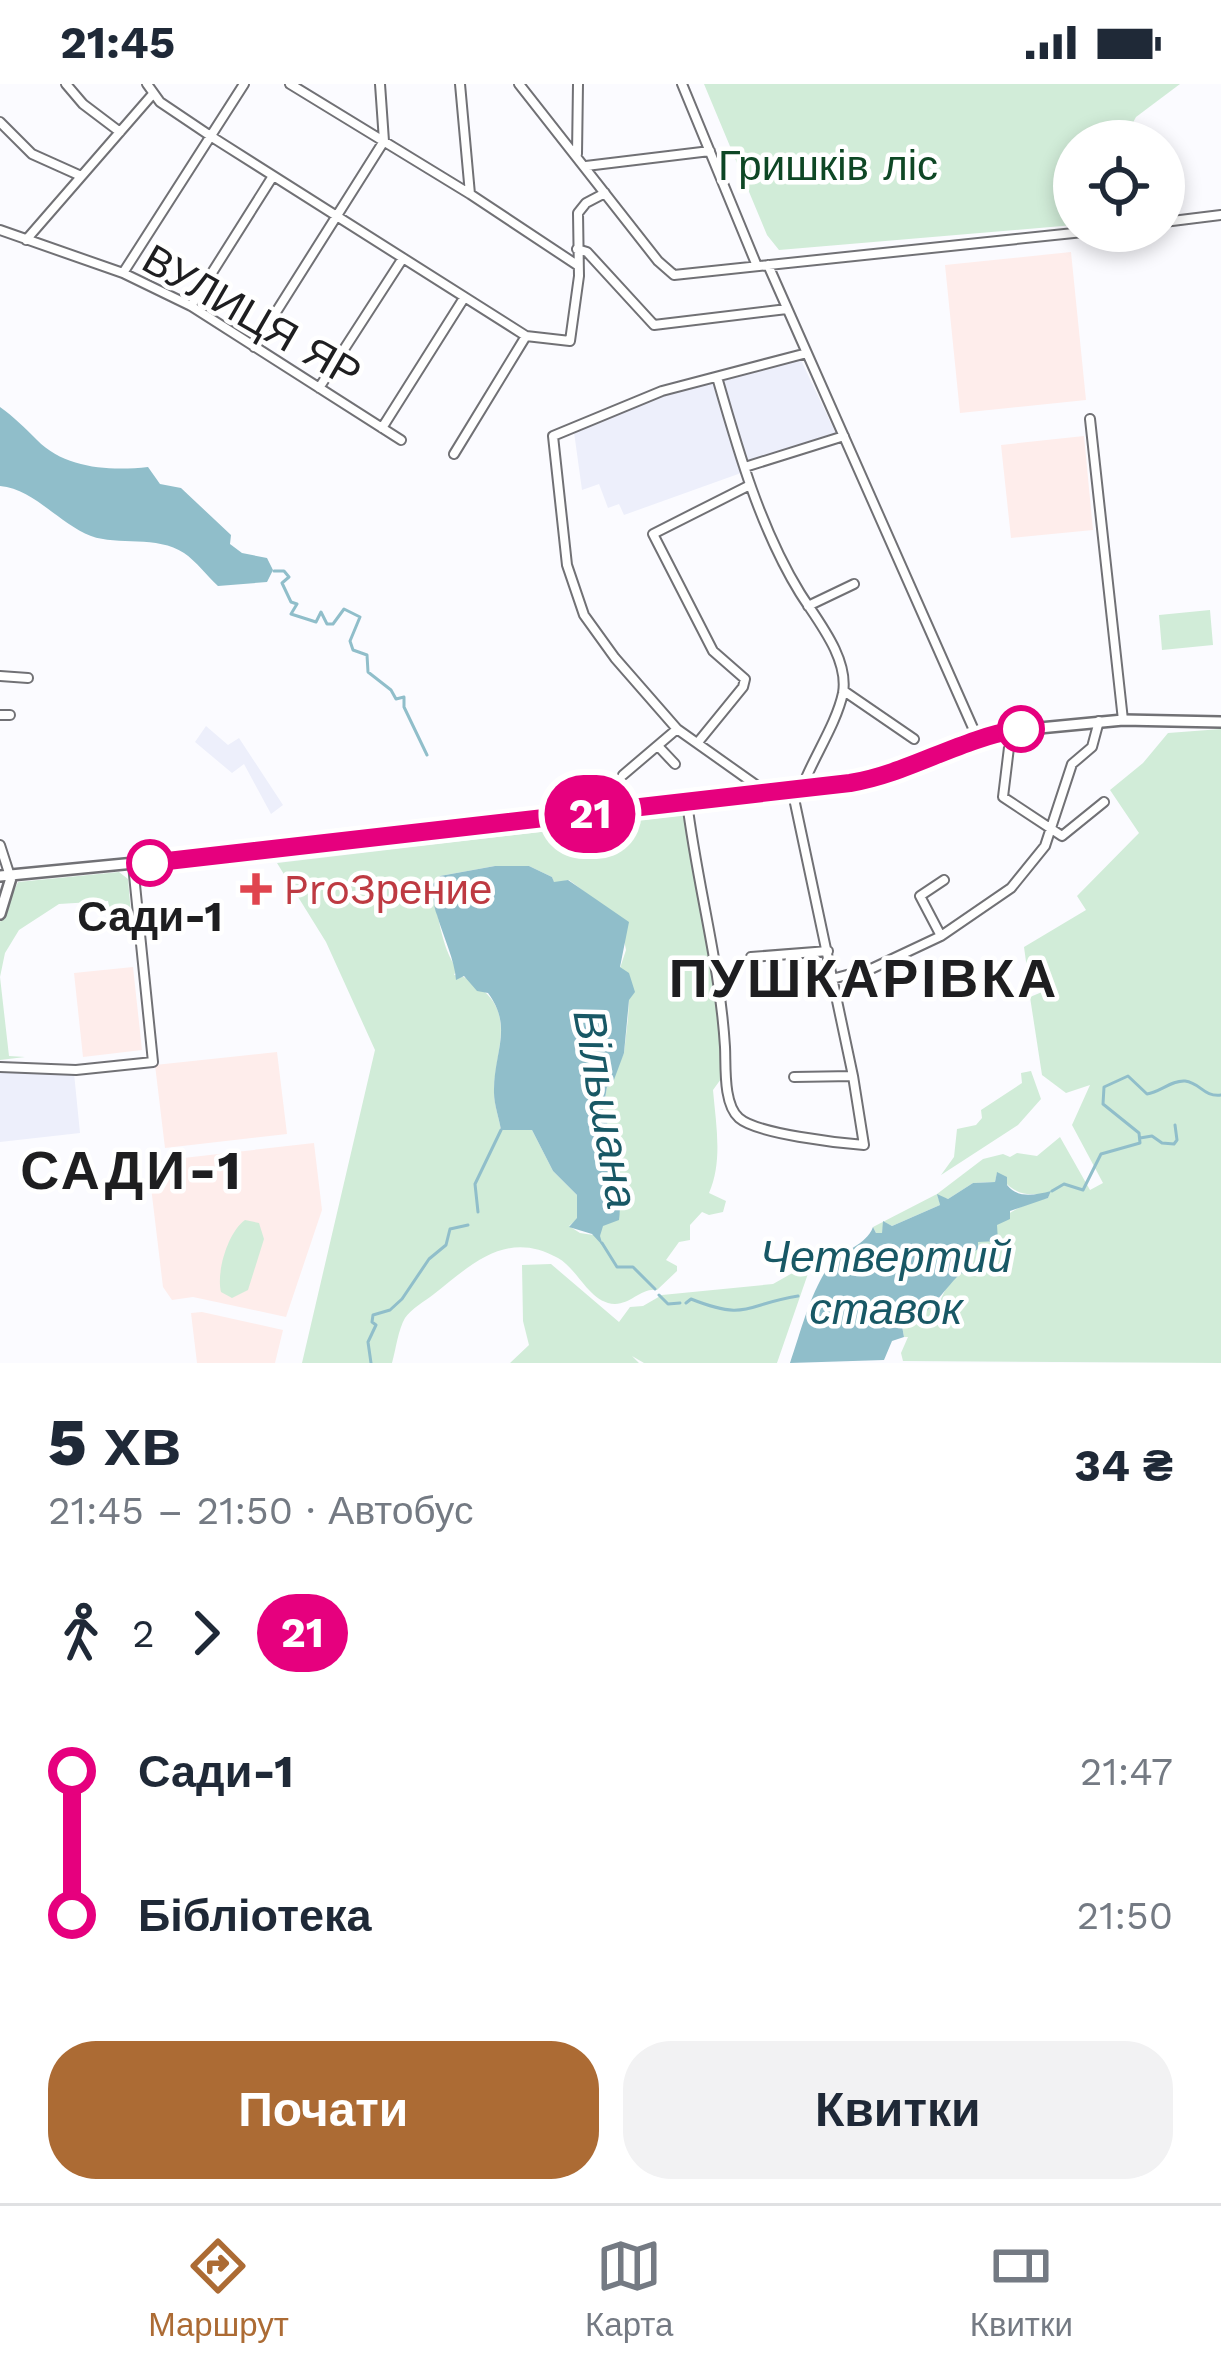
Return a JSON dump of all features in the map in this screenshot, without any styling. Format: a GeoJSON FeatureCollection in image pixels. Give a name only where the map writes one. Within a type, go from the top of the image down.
{"type":"FeatureCollection","features":[{"type":"Feature","properties":{"kind":"main road"},"geometry":{"type":"LineString","coordinates":[[0,914],[4,878],[807,788],[882,777],[977,737],[1010,731],[1099,721],[1221,722]]}},
{"type":"Feature","properties":{"kind":"street"},"geometry":{"type":"LineString","coordinates":[[66,84],[83,104],[120,132]]}},
{"type":"Feature","properties":{"kind":"street"},"geometry":{"type":"LineString","coordinates":[[147,84],[152,95],[212,136],[526,336],[570,340],[579,276],[580,208],[605,193]]}},
{"type":"Feature","properties":{"kind":"street"},"geometry":{"type":"LineString","coordinates":[[123,273],[244,84]]}},
{"type":"Feature","properties":{"kind":"street"},"geometry":{"type":"LineString","coordinates":[[290,84],[577,265]]}},
{"type":"Feature","properties":{"kind":"street"},"geometry":{"type":"LineString","coordinates":[[254,347],[384,140],[380,84]]}},
{"type":"Feature","properties":{"kind":"street"},"geometry":{"type":"LineString","coordinates":[[460,84],[470,194]]}},
{"type":"Feature","properties":{"kind":"street"},"geometry":{"type":"LineString","coordinates":[[519,84],[674,275],[1053,235]]}},
{"type":"Feature","properties":{"kind":"street"},"geometry":{"type":"LineString","coordinates":[[577,157],[578,84]]}},
{"type":"Feature","properties":{"kind":"street"},"geometry":{"type":"LineString","coordinates":[[682,84],[762,266],[776,282],[977,737]]}},
{"type":"Feature","properties":{"kind":"street"},"geometry":{"type":"LineString","coordinates":[[26,240],[152,95]]}},
{"type":"Feature","properties":{"kind":"street"},"geometry":{"type":"LineString","coordinates":[[0,122],[32,154],[82,176]]}},
{"type":"Feature","properties":{"kind":"street"},"geometry":{"type":"LineString","coordinates":[[585,166],[710,151]]}},
{"type":"Feature","properties":{"kind":"street"},"geometry":{"type":"LineString","coordinates":[[191,306],[273,176]]}},
{"type":"Feature","properties":{"kind":"street"},"geometry":{"type":"LineString","coordinates":[[1185,219],[1221,215]]}},
{"type":"Feature","properties":{"kind":"street","name":"ВУЛИЦЯ ЯР"},"geometry":{"type":"LineString","coordinates":[[0,230],[123,273],[191,306],[401,440]]}},
{"type":"Feature","properties":{"kind":"street"},"geometry":{"type":"LineString","coordinates":[[577,250],[587,252],[654,325],[788,309]]}},
{"type":"Feature","properties":{"kind":"street"},"geometry":{"type":"LineString","coordinates":[[320,388],[403,258]]}},
{"type":"Feature","properties":{"kind":"street"},"geometry":{"type":"LineString","coordinates":[[776,282],[783,263]]}},
{"type":"Feature","properties":{"kind":"street"},"geometry":{"type":"LineString","coordinates":[[382,428],[464,298]]}},
{"type":"Feature","properties":{"kind":"street"},"geometry":{"type":"LineString","coordinates":[[454,454],[526,336]]}},
{"type":"Feature","properties":{"kind":"street"},"geometry":{"type":"LineString","coordinates":[[757,793],[756,785],[676,729],[584,615],[567,565],[553,444],[560,431],[662,391],[807,353]]}},
{"type":"Feature","properties":{"kind":"street"},"geometry":{"type":"LineString","coordinates":[[717,377],[750,485],[784,566],[834,648],[844,691],[806,778],[807,788]]}},
{"type":"Feature","properties":{"kind":"street"},"geometry":{"type":"LineString","coordinates":[[1090,419],[1123,720]]}},
{"type":"Feature","properties":{"kind":"street"},"geometry":{"type":"LineString","coordinates":[[745,467],[844,436]]}},
{"type":"Feature","properties":{"kind":"street"},"geometry":{"type":"LineString","coordinates":[[699,741],[745,679],[713,651],[653,534],[750,485]]}},
{"type":"Feature","properties":{"kind":"street"},"geometry":{"type":"LineString","coordinates":[[808,606],[854,584]]}},
{"type":"Feature","properties":{"kind":"street"},"geometry":{"type":"LineString","coordinates":[[0,676],[28,678]]}},
{"type":"Feature","properties":{"kind":"street"},"geometry":{"type":"LineString","coordinates":[[844,691],[914,739]]}},
{"type":"Feature","properties":{"kind":"street"},"geometry":{"type":"LineString","coordinates":[[832,979],[873,968],[941,936],[1011,888],[1037,859],[1072,764],[1092,747],[1099,721]]}},
{"type":"Feature","properties":{"kind":"street"},"geometry":{"type":"LineString","coordinates":[[623,776],[676,729]]}},
{"type":"Feature","properties":{"kind":"street"},"geometry":{"type":"LineString","coordinates":[[1010,731],[1004,797],[1062,836],[1104,802]]}},
{"type":"Feature","properties":{"kind":"street"},"geometry":{"type":"LineString","coordinates":[[658,746],[675,764]]}},
{"type":"Feature","properties":{"kind":"street"},"geometry":{"type":"LineString","coordinates":[[687,802],[716,968],[726,1078],[735,1112],[746,1121],[810,1139],[864,1145],[792,789]]}},
{"type":"Feature","properties":{"kind":"street"},"geometry":{"type":"LineString","coordinates":[[0,845],[4,878]]}},
{"type":"Feature","properties":{"kind":"street"},"geometry":{"type":"LineString","coordinates":[[0,1067],[76,1070],[153,1062],[133,865]]}},
{"type":"Feature","properties":{"kind":"street"},"geometry":{"type":"LineString","coordinates":[[941,936],[920,896],[944,880]]}},
{"type":"Feature","properties":{"kind":"street"},"geometry":{"type":"LineString","coordinates":[[751,957],[828,952]]}},
{"type":"Feature","properties":{"kind":"street"},"geometry":{"type":"LineString","coordinates":[[794,1077],[853,1076]]}},
{"type":"Feature","properties":{"kind":"shaded area"},"geometry":{"type":"Polygon","coordinates":[[[1071,252],[1086,400],[960,413],[945,265],[1071,252]]]}},
{"type":"Feature","properties":{"kind":"shaded area"},"geometry":{"type":"Polygon","coordinates":[[[799,356],[838,438],[624,515],[619,504],[608,508],[599,484],[582,490],[574,432],[662,391],[799,356]]]}},
{"type":"Feature","properties":{"kind":"shaded area"},"geometry":{"type":"Polygon","coordinates":[[[1084,436],[1093,530],[1011,538],[1001,445],[1084,436]]]}},
{"type":"Feature","properties":{"kind":"shaded area"},"geometry":{"type":"Polygon","coordinates":[[[206,726],[228,745],[239,738],[283,805],[271,814],[244,764],[232,773],[195,742],[206,726]]]}},
{"type":"Feature","properties":{"kind":"shaded area"},"geometry":{"type":"Polygon","coordinates":[[[133,967],[142,1050],[83,1057],[74,973],[133,967]]]}},
{"type":"Feature","properties":{"kind":"shaded area"},"geometry":{"type":"Polygon","coordinates":[[[277,1052],[287,1134],[165,1148],[155,1065],[277,1052]]]}},
{"type":"Feature","properties":{"kind":"shaded area"},"geometry":{"type":"Polygon","coordinates":[[[0,1070],[74,1073],[80,1133],[0,1142],[0,1070]]]}},
{"type":"Feature","properties":{"kind":"shaded area"},"geometry":{"type":"Polygon","coordinates":[[[314,1143],[322,1210],[286,1317],[193,1297],[172,1300],[163,1287],[148,1162],[314,1143]]]}},
{"type":"Feature","properties":{"kind":"shaded area"},"geometry":{"type":"Polygon","coordinates":[[[191,1313],[283,1330],[275,1363],[197,1363],[191,1313]]]}},
{"type":"Feature","properties":{"kind":"green space","name":"Гришків ліс"},"geometry":{"type":"Polygon","coordinates":[[[704,84],[1180,84],[1134,120],[1053,120],[1053,227],[779,250],[767,235],[704,84]]]}},
{"type":"Feature","properties":{"kind":"green space"},"geometry":{"type":"Polygon","coordinates":[[[1210,610],[1213,645],[1162,650],[1159,615],[1210,610]]]}},
{"type":"Feature","properties":{"kind":"green space"},"geometry":{"type":"Polygon","coordinates":[[[1221,729],[1221,1363],[903,1361],[908,1337],[902,1326],[940,1301],[948,1284],[966,1273],[975,1247],[995,1224],[1050,1193],[1020,1192],[997,1173],[995,1182],[973,1183],[948,1199],[938,1196],[940,1205],[892,1226],[884,1222],[882,1233],[873,1227],[937,1194],[983,1159],[1017,1153],[1037,1156],[1060,1137],[1090,1190],[1103,1183],[1072,1125],[1090,1085],[1066,1093],[1042,1075],[1030,997],[1042,992],[1049,978],[1028,976],[1024,947],[1086,910],[1077,896],[1139,833],[1110,790],[1143,763],[1168,733],[1221,729]]]}},
{"type":"Feature","properties":{"kind":"green space"},"geometry":{"type":"Polygon","coordinates":[[[685,815],[711,952],[726,1072],[713,1090],[717,1156],[709,1193],[726,1201],[723,1212],[702,1212],[690,1225],[690,1240],[679,1242],[666,1260],[677,1271],[657,1290],[621,1303],[606,1302],[558,1258],[540,1250],[506,1249],[476,1262],[411,1311],[392,1363],[302,1363],[375,1050],[326,942],[277,863],[685,815]],[[495,866],[440,876],[431,886],[443,939],[457,969],[454,975],[479,987],[497,1010],[501,1035],[494,1092],[501,1130],[532,1130],[553,1171],[577,1195],[577,1219],[569,1226],[600,1236],[606,1148],[602,1117],[607,1087],[624,1053],[629,1000],[620,968],[626,950],[620,919],[569,880],[554,883],[552,877],[529,866],[495,866]]]}},
{"type":"Feature","properties":{"kind":"green space"},"geometry":{"type":"Polygon","coordinates":[[[119,872],[128,879],[131,914],[111,917],[108,901],[59,904],[19,930],[5,953],[0,977],[0,922],[18,882],[119,872]]]}},
{"type":"Feature","properties":{"kind":"green space"},"geometry":{"type":"Polygon","coordinates":[[[0,977],[9,1056],[25,1057],[0,1060],[0,977]]]}},
{"type":"Feature","properties":{"kind":"green space"},"geometry":{"type":"Polygon","coordinates":[[[1031,1071],[1041,1099],[1018,1125],[941,1175],[954,1157],[957,1129],[976,1125],[981,1110],[1022,1083],[1021,1073],[1031,1071]]]}},
{"type":"Feature","properties":{"kind":"green space"},"geometry":{"type":"Polygon","coordinates":[[[245,1220],[259,1223],[264,1239],[248,1290],[232,1298],[221,1292],[222,1264],[233,1234],[245,1220]]]}},
{"type":"Feature","properties":{"kind":"green space"},"geometry":{"type":"Polygon","coordinates":[[[812,1262],[777,1363],[644,1363],[632,1356],[639,1363],[510,1363],[529,1345],[523,1321],[522,1265],[551,1264],[619,1322],[630,1307],[643,1306],[662,1295],[773,1284],[812,1262]]]}},
{"type":"Feature","properties":{"kind":"water"},"geometry":{"type":"Polygon","coordinates":[[[0,407],[61,457],[104,468],[148,467],[160,484],[181,488],[231,535],[230,544],[242,553],[267,558],[273,570],[267,582],[218,586],[173,548],[91,536],[24,493],[0,486],[0,407]]]}},
{"type":"Feature","properties":{"kind":"water"},"geometry":{"type":"Polygon","coordinates":[[[495,866],[529,866],[554,882],[568,880],[629,922],[620,967],[629,973],[635,992],[629,1000],[624,1053],[607,1087],[602,1116],[607,1119],[608,1136],[603,1142],[603,1162],[615,1182],[620,1213],[619,1220],[603,1226],[603,1246],[592,1234],[569,1227],[577,1218],[577,1195],[553,1171],[532,1130],[501,1130],[494,1093],[500,1018],[488,993],[477,991],[464,976],[456,980],[436,912],[431,886],[440,876],[495,866]]]}},
{"type":"Feature","properties":{"kind":"water","name":"Четвертий ставок"},"geometry":{"type":"Polygon","coordinates":[[[997,1172],[1007,1177],[1007,1185],[1016,1192],[1051,1191],[1048,1198],[1010,1211],[1010,1219],[997,1225],[998,1241],[978,1242],[966,1267],[971,1272],[961,1273],[928,1310],[902,1326],[904,1337],[892,1341],[884,1360],[790,1363],[812,1299],[835,1260],[865,1239],[873,1227],[882,1233],[883,1221],[892,1226],[940,1205],[937,1194],[948,1199],[973,1183],[995,1182],[997,1172]]]}},
{"type":"Feature","properties":{"kind":"waterway","name":"Вільшана"},"geometry":{"type":"LineString","coordinates":[[274,571],[284,571],[289,577],[282,583],[291,602],[297,604],[291,614],[316,622],[321,612],[327,624],[333,624],[344,609],[360,617],[350,641],[353,650],[367,655],[368,672],[396,699],[404,697],[404,707],[427,755]]}},
{"type":"Feature","properties":{"kind":"waterway"},"geometry":{"type":"LineString","coordinates":[[1052,1191],[1064,1184],[1083,1190],[1101,1154],[1140,1143],[1139,1133],[1103,1104],[1104,1087],[1128,1076],[1147,1094],[1185,1081],[1221,1095]]}},
{"type":"Feature","properties":{"kind":"waterway"},"geometry":{"type":"LineString","coordinates":[[1140,1138],[1152,1136],[1174,1144],[1175,1125]]}},
{"type":"Feature","properties":{"kind":"waterway"},"geometry":{"type":"LineString","coordinates":[[478,1212],[475,1184],[501,1130]]}},
{"type":"Feature","properties":{"kind":"waterway"},"geometry":{"type":"LineString","coordinates":[[371,1363],[368,1342],[376,1325],[373,1315],[390,1310],[402,1299],[429,1259],[446,1245],[450,1229],[468,1225]]}},
{"type":"Feature","properties":{"kind":"waterway","name":"Вільшана"},"geometry":{"type":"LineString","coordinates":[[602,1243],[617,1267],[633,1267],[655,1289]]}},
{"type":"Feature","properties":{"kind":"waterway","name":"Вільшана"},"geometry":{"type":"LineString","coordinates":[[659,1295],[668,1304],[680,1303]]}},
{"type":"Feature","properties":{"kind":"waterway","name":"Вільшана"},"geometry":{"type":"LineString","coordinates":[[686,1303],[691,1299],[736,1310],[798,1296]]}},
{"type":"Feature","properties":{"kind":"bus line","name":"21"},"geometry":{"type":"LineString","coordinates":[[150,863],[850,783],[882,777],[977,737],[1021,729]]}},
{"type":"Feature","properties":{"kind":"place","name":"Сади-1"},"geometry":{"type":"Point","coordinates":[150,863]}},
{"type":"Feature","properties":{"kind":"place","name":"ProЗрение"},"geometry":{"type":"Point","coordinates":[256,889]}},
{"type":"Feature","properties":{"kind":"district","name":"ПУШКАРІВКА"},"geometry":{"type":"Point","coordinates":[864,978]}},
{"type":"Feature","properties":{"kind":"district","name":"САДИ-1"},"geometry":{"type":"Point","coordinates":[132,1170]}}]}
